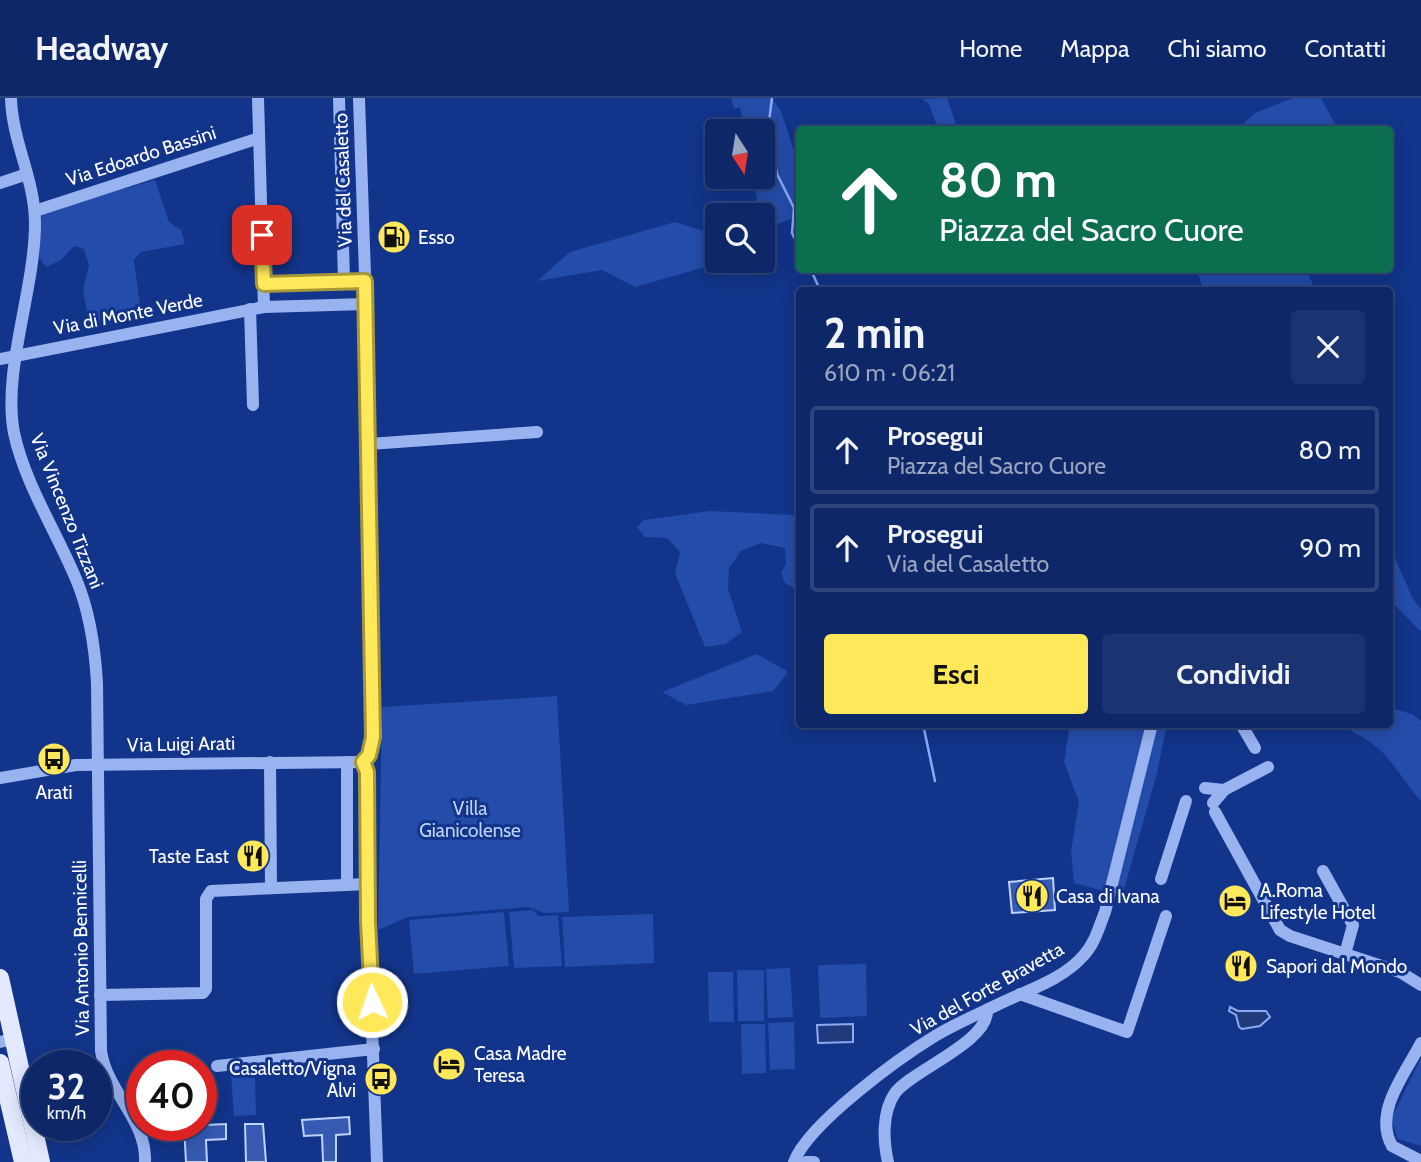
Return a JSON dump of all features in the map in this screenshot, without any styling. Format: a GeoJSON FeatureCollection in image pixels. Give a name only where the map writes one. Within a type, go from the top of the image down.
{"type":"FeatureCollection","features":[{"type":"Feature","properties":{"kind":"main road"},"geometry":{"type":"LineString","coordinates":[[0,978],[7,1040],[34,1161]]}},
{"type":"Feature","properties":{"kind":"main road"},"geometry":{"type":"LineString","coordinates":[[0,1063],[34,1161]]}},
{"type":"Feature","properties":{"kind":"street","name":"Via Vincenzo Tizzani"},"geometry":{"type":"LineString","coordinates":[[11,98],[16,132],[35,211],[32,273],[11,404],[16,443],[77,581],[92,637],[97,683],[98,765]]}},
{"type":"Feature","properties":{"kind":"street"},"geometry":{"type":"LineString","coordinates":[[258,98],[264,307]]}},
{"type":"Feature","properties":{"kind":"street"},"geometry":{"type":"LineString","coordinates":[[339,98],[344,281]]}},
{"type":"Feature","properties":{"kind":"street","name":"Via del Casaletto"},"geometry":{"type":"LineString","coordinates":[[359,98],[366,304],[373,737],[369,755],[363,762]]}},
{"type":"Feature","properties":{"kind":"street","name":"Via Edoardo Bassini"},"geometry":{"type":"LineString","coordinates":[[35,211],[259,138]]}},
{"type":"Feature","properties":{"kind":"street"},"geometry":{"type":"LineString","coordinates":[[0,183],[27,174]]}},
{"type":"Feature","properties":{"kind":"street"},"geometry":{"type":"LineString","coordinates":[[264,284],[365,281]]}},
{"type":"Feature","properties":{"kind":"street","name":"Via di Monte Verde"},"geometry":{"type":"LineString","coordinates":[[0,359],[250,309],[366,304]]}},
{"type":"Feature","properties":{"kind":"street"},"geometry":{"type":"LineString","coordinates":[[250,309],[253,405]]}},
{"type":"Feature","properties":{"kind":"street"},"geometry":{"type":"LineString","coordinates":[[369,444],[537,432]]}},
{"type":"Feature","properties":{"kind":"street","name":"Via del Forte Bravetta"},"geometry":{"type":"LineString","coordinates":[[794,1162],[811,1133],[859,1092],[929,1039],[1062,974],[1077,962],[1096,937],[1151,728]]}},
{"type":"Feature","properties":{"kind":"street"},"geometry":{"type":"LineString","coordinates":[[1243,728],[1255,748]]}},
{"type":"Feature","properties":{"kind":"street"},"geometry":{"type":"LineString","coordinates":[[270,762],[271,887]]}},
{"type":"Feature","properties":{"kind":"street"},"geometry":{"type":"LineString","coordinates":[[347,762],[347,885]]}},
{"type":"Feature","properties":{"kind":"street"},"geometry":{"type":"LineString","coordinates":[[363,762],[367,772],[377,1162]]}},
{"type":"Feature","properties":{"kind":"street","name":"Via Luigi Arati"},"geometry":{"type":"LineString","coordinates":[[0,778],[67,765],[363,762]]}},
{"type":"Feature","properties":{"kind":"street","name":"Via Antonio Bennicelli"},"geometry":{"type":"LineString","coordinates":[[98,765],[100,995],[104,1067],[109,1082],[140,1132],[145,1162]]}},
{"type":"Feature","properties":{"kind":"street"},"geometry":{"type":"LineString","coordinates":[[1268,767],[1224,790],[1214,808],[1275,926],[1290,936],[1405,974],[1421,985]]}},
{"type":"Feature","properties":{"kind":"street"},"geometry":{"type":"LineString","coordinates":[[1205,788],[1224,790]]}},
{"type":"Feature","properties":{"kind":"street"},"geometry":{"type":"LineString","coordinates":[[1161,879],[1186,801]]}},
{"type":"Feature","properties":{"kind":"street"},"geometry":{"type":"LineString","coordinates":[[1323,871],[1353,925],[1345,954]]}},
{"type":"Feature","properties":{"kind":"street"},"geometry":{"type":"LineString","coordinates":[[100,995],[203,993],[206,989],[208,892],[368,884]]}},
{"type":"Feature","properties":{"kind":"street"},"geometry":{"type":"LineString","coordinates":[[1020,993],[1127,1032],[1166,916]]}},
{"type":"Feature","properties":{"kind":"street"},"geometry":{"type":"LineString","coordinates":[[888,1162],[884,1130],[894,1094],[971,1036],[985,1020],[987,1010]]}},
{"type":"Feature","properties":{"kind":"street"},"geometry":{"type":"LineString","coordinates":[[1421,1043],[1384,1121],[1392,1146],[1421,1161]]}},
{"type":"Feature","properties":{"kind":"street"},"geometry":{"type":"LineString","coordinates":[[217,1066],[374,1049]]}},
{"type":"Feature","properties":{"kind":"street"},"geometry":{"type":"LineString","coordinates":[[806,1162],[814,1162]]}},
{"type":"Feature","properties":{"kind":"green space"},"geometry":{"type":"Polygon","coordinates":[[[731,98],[772,98],[781,111],[796,157],[796,217],[775,225],[775,203],[749,203],[757,200],[755,189],[775,189],[775,119],[742,119],[740,107],[734,109],[731,98]]]}},
{"type":"Feature","properties":{"kind":"green space"},"geometry":{"type":"Polygon","coordinates":[[[947,98],[957,126],[937,126],[929,104],[922,99],[947,98]]]}},
{"type":"Feature","properties":{"kind":"green space"},"geometry":{"type":"Polygon","coordinates":[[[1293,98],[1321,98],[1336,126],[1240,126],[1255,113],[1293,98]]]}},
{"type":"Feature","properties":{"kind":"green space"},"geometry":{"type":"Polygon","coordinates":[[[155,180],[169,222],[181,230],[185,244],[141,252],[134,260],[141,313],[89,323],[83,290],[89,265],[84,249],[74,246],[61,260],[46,267],[39,257],[41,216],[48,210],[155,180]]]}},
{"type":"Feature","properties":{"kind":"green space"},"geometry":{"type":"Polygon","coordinates":[[[675,222],[705,231],[705,267],[635,287],[602,270],[537,281],[570,252],[675,222]]]}},
{"type":"Feature","properties":{"kind":"green space"},"geometry":{"type":"Polygon","coordinates":[[[1197,273],[1308,273],[1314,287],[1203,287],[1197,273]]]}},
{"type":"Feature","properties":{"kind":"green space"},"geometry":{"type":"Polygon","coordinates":[[[710,511],[793,515],[796,518],[796,589],[785,583],[781,573],[786,564],[785,548],[761,543],[741,551],[729,568],[728,589],[742,632],[725,644],[705,647],[675,573],[680,552],[667,538],[645,537],[637,527],[644,520],[710,511]]]}},
{"type":"Feature","properties":{"kind":"green space"},"geometry":{"type":"Polygon","coordinates":[[[1393,554],[1413,599],[1421,609],[1421,632],[1393,603],[1393,554]]]}},
{"type":"Feature","properties":{"kind":"green space"},"geometry":{"type":"Polygon","coordinates":[[[757,654],[788,672],[773,691],[686,705],[662,692],[757,654]]]}},
{"type":"Feature","properties":{"kind":"green space","name":"Villa Gianicolense"},"geometry":{"type":"Polygon","coordinates":[[[557,696],[569,912],[544,913],[529,907],[408,917],[378,930],[382,707],[557,696]]]}},
{"type":"Feature","properties":{"kind":"green space"},"geometry":{"type":"Polygon","coordinates":[[[1393,709],[1412,714],[1421,721],[1421,801],[1385,755],[1346,728],[1393,728],[1393,709]]]}},
{"type":"Feature","properties":{"kind":"green space"},"geometry":{"type":"Polygon","coordinates":[[[1166,728],[1156,777],[1122,896],[1074,883],[1071,852],[1079,802],[1064,762],[1069,730],[1166,728]]]}},
{"type":"Feature","properties":{"kind":"green space"},"geometry":{"type":"Polygon","coordinates":[[[532,910],[539,916],[558,915],[562,966],[514,968],[509,912],[532,910]]]}},
{"type":"Feature","properties":{"kind":"green space"},"geometry":{"type":"Polygon","coordinates":[[[504,912],[509,966],[414,974],[409,920],[504,912]]]}},
{"type":"Feature","properties":{"kind":"green space"},"geometry":{"type":"Polygon","coordinates":[[[653,914],[654,963],[565,967],[562,917],[653,914]]]}},
{"type":"Feature","properties":{"kind":"green space"},"geometry":{"type":"Polygon","coordinates":[[[866,964],[867,1016],[820,1018],[818,965],[866,964]]]}},
{"type":"Feature","properties":{"kind":"green space"},"geometry":{"type":"Polygon","coordinates":[[[790,968],[793,1017],[768,1018],[766,969],[790,968]]]}},
{"type":"Feature","properties":{"kind":"green space"},"geometry":{"type":"Polygon","coordinates":[[[737,970],[764,970],[764,1021],[738,1021],[737,970]]]}},
{"type":"Feature","properties":{"kind":"green space"},"geometry":{"type":"Polygon","coordinates":[[[708,972],[733,972],[734,1022],[709,1022],[708,972]]]}},
{"type":"Feature","properties":{"kind":"green space"},"geometry":{"type":"Polygon","coordinates":[[[794,1022],[795,1069],[770,1070],[768,1023],[794,1022]]]}},
{"type":"Feature","properties":{"kind":"green space"},"geometry":{"type":"Polygon","coordinates":[[[741,1024],[765,1024],[766,1073],[742,1074],[741,1024]]]}},
{"type":"Feature","properties":{"kind":"green space"},"geometry":{"type":"Polygon","coordinates":[[[1421,1058],[1421,1146],[1398,1139],[1391,1119],[1421,1058]]]}},
{"type":"Feature","properties":{"kind":"green space"},"geometry":{"type":"Polygon","coordinates":[[[255,1075],[256,1115],[234,1116],[231,1076],[255,1075]]]}},
{"type":"Feature","properties":{"kind":"shaded area"},"geometry":{"type":"Polygon","coordinates":[[[1230,1007],[1238,1011],[1266,1011],[1270,1017],[1260,1026],[1242,1029],[1236,1015],[1229,1011],[1230,1007]]]}},
{"type":"Feature","properties":{"kind":"shaded area"},"geometry":{"type":"Polygon","coordinates":[[[853,1024],[853,1042],[818,1043],[817,1025],[853,1024]]]}},
{"type":"Feature","properties":{"kind":"building","name":"Casa di Ivana"},"geometry":{"type":"Polygon","coordinates":[[[1053,878],[1055,910],[1012,913],[1009,882],[1053,878]]]}},
{"type":"Feature","properties":{"kind":"building"},"geometry":{"type":"Polygon","coordinates":[[[349,1117],[350,1134],[336,1135],[336,1162],[323,1162],[322,1135],[304,1136],[302,1120],[349,1117]]]}},
{"type":"Feature","properties":{"kind":"building"},"geometry":{"type":"Polygon","coordinates":[[[217,1124],[226,1124],[226,1139],[217,1139],[217,1124]]]}},
{"type":"Feature","properties":{"kind":"building"},"geometry":{"type":"Polygon","coordinates":[[[245,1124],[263,1124],[266,1162],[246,1162],[245,1124]]]}},
{"type":"Feature","properties":{"kind":"building"},"geometry":{"type":"Polygon","coordinates":[[[185,1141],[206,1141],[207,1162],[186,1162],[185,1141]]]}},
{"type":"Feature","properties":{"kind":"waterway"},"geometry":{"type":"LineString","coordinates":[[772,98],[768,130],[777,174],[794,208],[792,233],[796,241]]}},
{"type":"Feature","properties":{"kind":"waterway"},"geometry":{"type":"LineString","coordinates":[[812,273],[819,287]]}},
{"type":"Feature","properties":{"kind":"waterway"},"geometry":{"type":"LineString","coordinates":[[924,728],[935,781]]}},
{"type":"Feature","properties":{"kind":"place","name":"Esso"},"geometry":{"type":"Point","coordinates":[394,237]}},
{"type":"Feature","properties":{"kind":"place","name":"Arati"},"geometry":{"type":"Point","coordinates":[54,759]}},
{"type":"Feature","properties":{"kind":"place","name":"Taste East"},"geometry":{"type":"Point","coordinates":[253,856]}},
{"type":"Feature","properties":{"kind":"place","name":"Casa di Ivana"},"geometry":{"type":"Point","coordinates":[1032,896]}},
{"type":"Feature","properties":{"kind":"place","name":"A.Roma Lifestyle Hotel"},"geometry":{"type":"Point","coordinates":[1235,901]}},
{"type":"Feature","properties":{"kind":"place","name":"Sapori dal Mondo"},"geometry":{"type":"Point","coordinates":[1241,966]}},
{"type":"Feature","properties":{"kind":"place","name":"Casa Madre Teresa"},"geometry":{"type":"Point","coordinates":[449,1064]}},
{"type":"Feature","properties":{"kind":"place","name":"Casaletto/Vigna Alvi"},"geometry":{"type":"Point","coordinates":[381,1079]}},
{"type":"Feature","properties":{"kind":"route"},"geometry":{"type":"LineString","coordinates":[[262,235],[264,284],[365,281],[373,737],[371,751],[363,762],[367,772],[368,921],[372,1002]]}}]}
